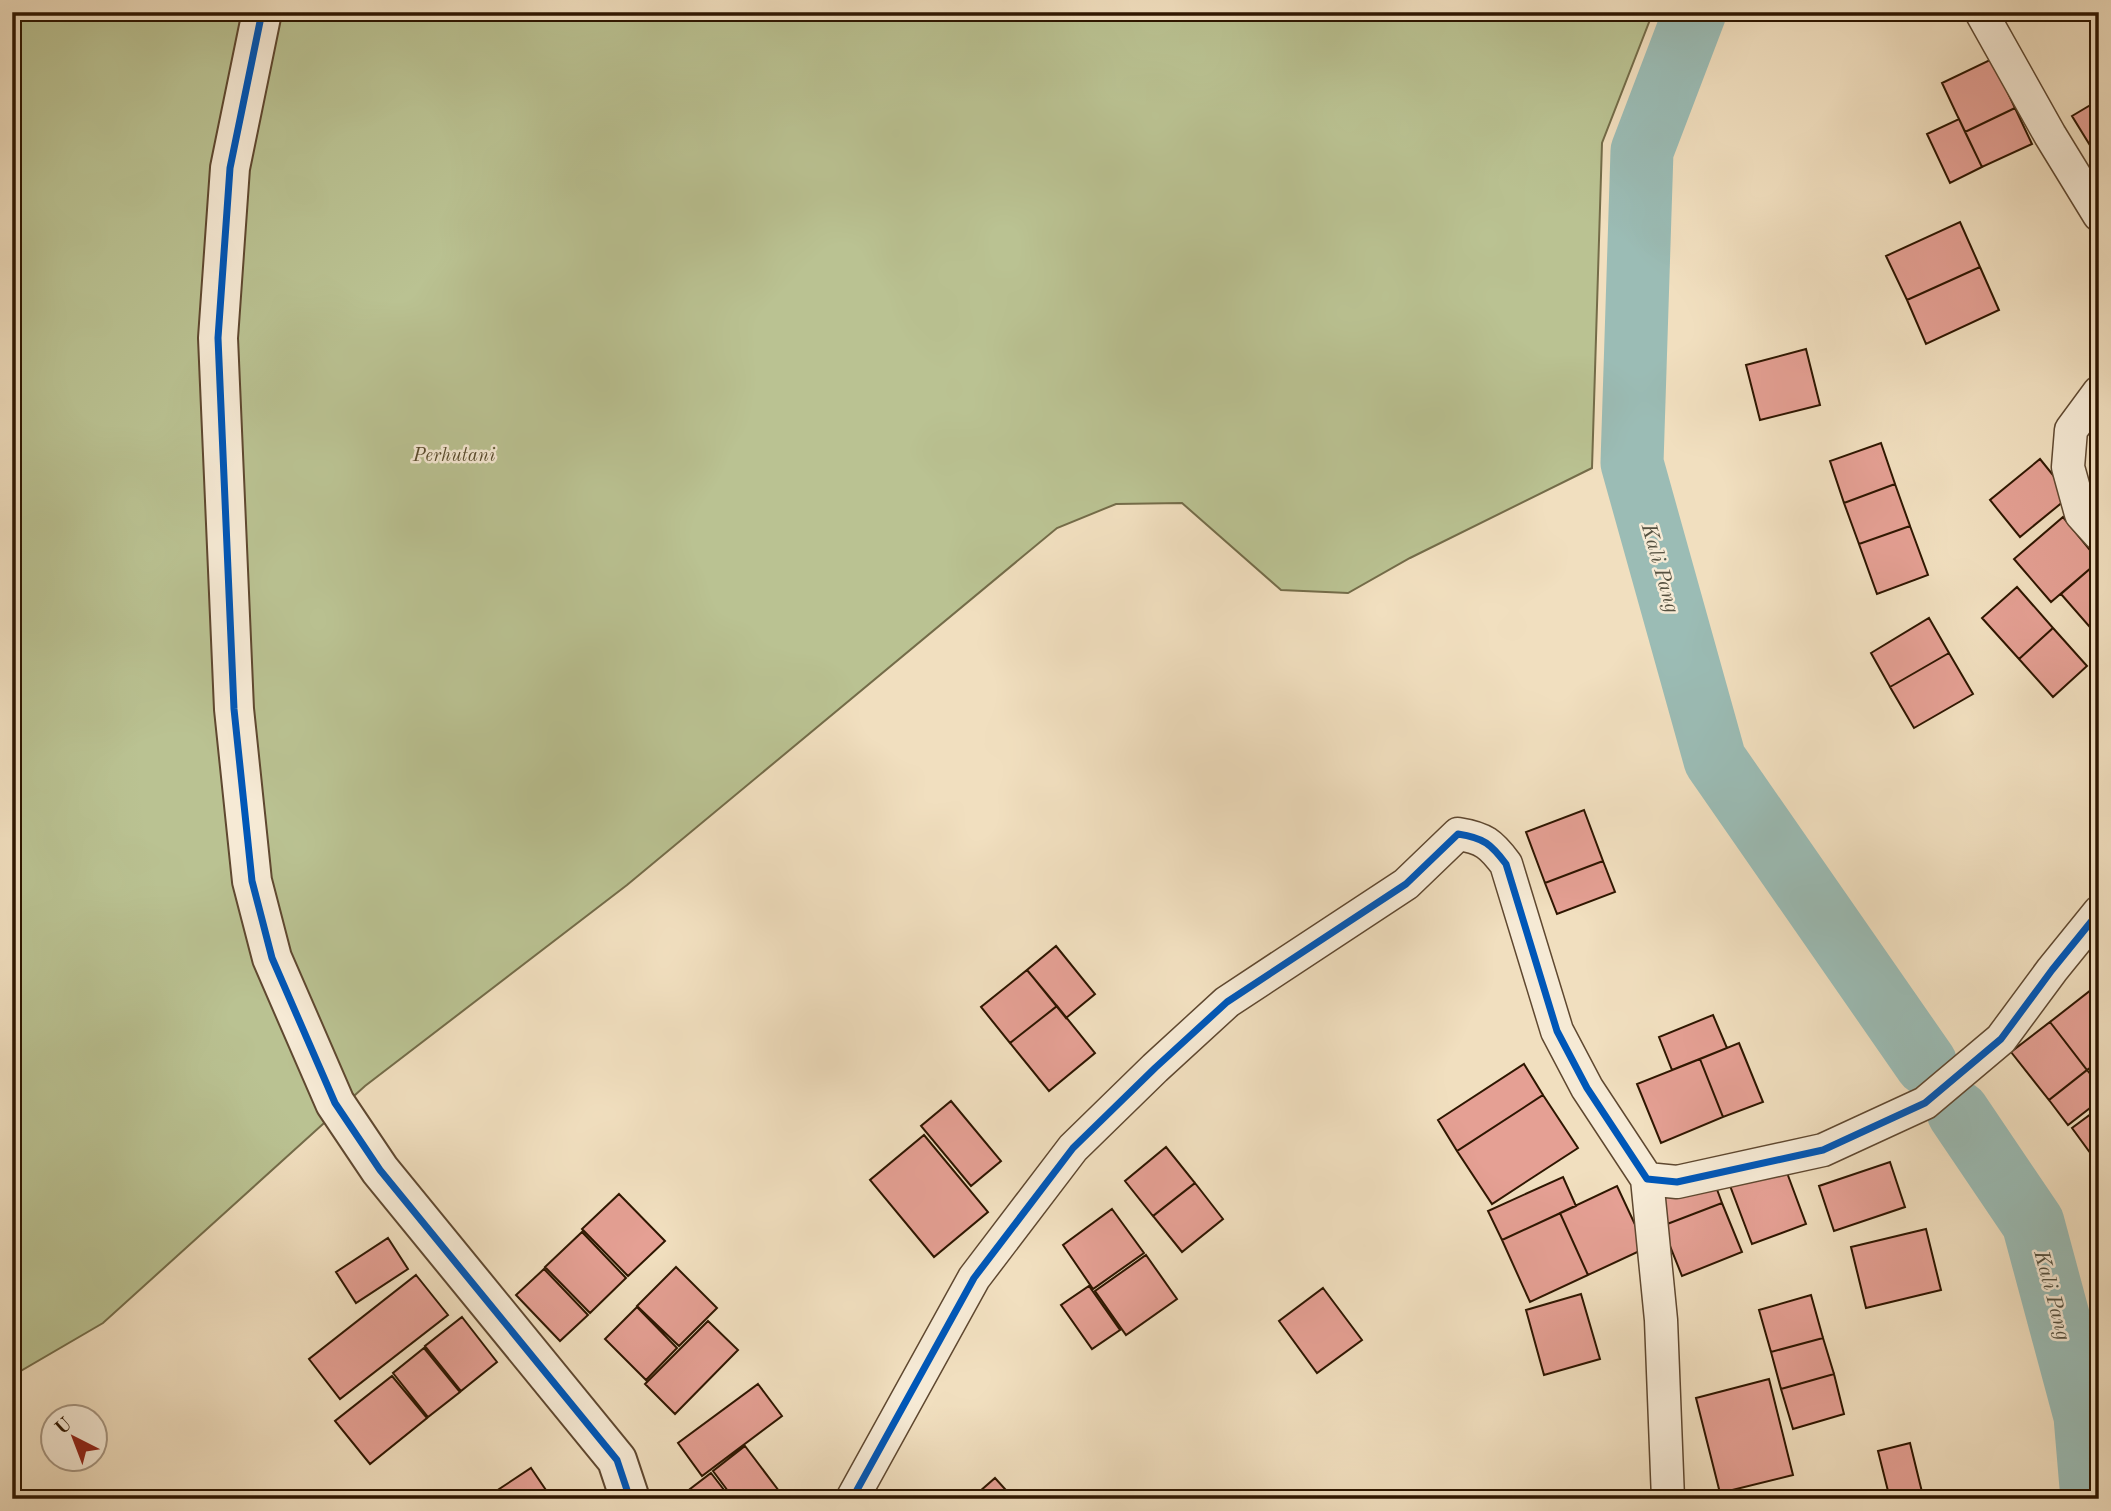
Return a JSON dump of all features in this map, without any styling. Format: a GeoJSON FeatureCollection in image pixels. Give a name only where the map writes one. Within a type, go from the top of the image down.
{"type":"FeatureCollection","features":[{"type":"Feature","properties":{"kind":"street"},"geometry":{"type":"LineString","coordinates":[[262,12],[230,168],[218,338],[234,709],[252,881],[272,957],[335,1103],[380,1170],[617,1460],[630,1499]]}},
{"type":"Feature","properties":{"kind":"street"},"geometry":{"type":"LineString","coordinates":[[1981,12],[2050,135],[2099,215]]}},
{"type":"Feature","properties":{"kind":"street"},"geometry":{"type":"LineString","coordinates":[[2099,392],[2071,430],[2068,467],[2081,514],[2099,534]]}},
{"type":"Feature","properties":{"kind":"street"},"geometry":{"type":"LineString","coordinates":[[852,1499],[974,1278],[1073,1148],[1227,1002],[1406,884],[1458,834],[1475,836],[1491,845],[1506,864],[1557,1031],[1587,1088],[1647,1179],[1661,1320],[1668,1499]]}},
{"type":"Feature","properties":{"kind":"street"},"geometry":{"type":"LineString","coordinates":[[1647,1179],[1677,1182],[1824,1150],[1924,1103],[2001,1039],[2099,912]]}},
{"type":"Feature","properties":{"kind":"green space","name":"Perhutani"},"geometry":{"type":"Polygon","coordinates":[[[12,12],[1653,12],[1602,143],[1592,468],[1410,558],[1348,593],[1281,590],[1182,503],[1116,504],[1057,528],[627,885],[365,1086],[103,1323],[12,1376],[12,12]]]}},
{"type":"Feature","properties":{"kind":"building"},"geometry":{"type":"Polygon","coordinates":[[[1992,59],[2015,108],[1965,132],[1942,83],[1992,59]]]}},
{"type":"Feature","properties":{"kind":"building"},"geometry":{"type":"Polygon","coordinates":[[[2099,100],[2099,160],[2072,116],[2099,100]]]}},
{"type":"Feature","properties":{"kind":"building"},"geometry":{"type":"Polygon","coordinates":[[[2015,108],[2032,144],[1982,167],[1965,132],[2015,108]]]}},
{"type":"Feature","properties":{"kind":"building"},"geometry":{"type":"Polygon","coordinates":[[[1959,119],[1982,167],[1950,183],[1927,134],[1959,119]]]}},
{"type":"Feature","properties":{"kind":"building"},"geometry":{"type":"Polygon","coordinates":[[[1960,222],[1980,267],[1907,300],[1886,256],[1960,222]]]}},
{"type":"Feature","properties":{"kind":"building"},"geometry":{"type":"Polygon","coordinates":[[[1980,267],[1999,310],[1926,344],[1907,300],[1980,267]]]}},
{"type":"Feature","properties":{"kind":"building"},"geometry":{"type":"Polygon","coordinates":[[[1806,349],[1820,405],[1760,420],[1746,365],[1806,349]]]}},
{"type":"Feature","properties":{"kind":"building"},"geometry":{"type":"Polygon","coordinates":[[[1881,443],[1895,484],[1844,503],[1830,461],[1881,443]]]}},
{"type":"Feature","properties":{"kind":"building"},"geometry":{"type":"Polygon","coordinates":[[[2040,459],[2070,496],[2020,537],[1990,500],[2040,459]]]}},
{"type":"Feature","properties":{"kind":"building"},"geometry":{"type":"Polygon","coordinates":[[[1895,484],[1910,526],[1859,544],[1844,503],[1895,484]]]}},
{"type":"Feature","properties":{"kind":"building"},"geometry":{"type":"Polygon","coordinates":[[[2099,485],[2099,509],[2087,495],[2099,485]]]}},
{"type":"Feature","properties":{"kind":"building"},"geometry":{"type":"Polygon","coordinates":[[[2063,517],[2099,561],[2051,602],[2014,559],[2063,517]]]}},
{"type":"Feature","properties":{"kind":"building"},"geometry":{"type":"Polygon","coordinates":[[[1910,526],[1928,575],[1877,594],[1859,544],[1910,526]]]}},
{"type":"Feature","properties":{"kind":"building"},"geometry":{"type":"Polygon","coordinates":[[[2099,561],[2099,630],[2095,633],[2061,594],[2099,561]]]}},
{"type":"Feature","properties":{"kind":"building"},"geometry":{"type":"Polygon","coordinates":[[[2017,587],[2053,628],[2019,659],[1982,618],[2017,587]]]}},
{"type":"Feature","properties":{"kind":"building"},"geometry":{"type":"Polygon","coordinates":[[[1929,618],[1949,653],[1890,687],[1871,653],[1929,618]]]}},
{"type":"Feature","properties":{"kind":"building"},"geometry":{"type":"Polygon","coordinates":[[[2053,628],[2087,666],[2053,697],[2019,659],[2053,628]]]}},
{"type":"Feature","properties":{"kind":"building"},"geometry":{"type":"Polygon","coordinates":[[[1949,653],[1973,694],[1914,728],[1890,687],[1949,653]]]}},
{"type":"Feature","properties":{"kind":"building"},"geometry":{"type":"Polygon","coordinates":[[[1584,810],[1603,861],[1545,883],[1526,832],[1584,810]]]}},
{"type":"Feature","properties":{"kind":"building"},"geometry":{"type":"Polygon","coordinates":[[[1603,861],[1615,892],[1557,914],[1545,883],[1603,861]]]}},
{"type":"Feature","properties":{"kind":"building"},"geometry":{"type":"Polygon","coordinates":[[[1056,946],[1095,994],[1066,1018],[1027,970],[1056,946]]]}},
{"type":"Feature","properties":{"kind":"building"},"geometry":{"type":"Polygon","coordinates":[[[1027,970],[1057,1006],[1010,1043],[981,1007],[1027,970]]]}},
{"type":"Feature","properties":{"kind":"building"},"geometry":{"type":"Polygon","coordinates":[[[2091,990],[2099,1000],[2099,1061],[2087,1070],[2050,1022],[2091,990]]]}},
{"type":"Feature","properties":{"kind":"building"},"geometry":{"type":"Polygon","coordinates":[[[1057,1006],[1095,1053],[1049,1091],[1010,1043],[1057,1006]]]}},
{"type":"Feature","properties":{"kind":"building"},"geometry":{"type":"Polygon","coordinates":[[[1713,1015],[1727,1048],[1672,1070],[1659,1037],[1713,1015]]]}},
{"type":"Feature","properties":{"kind":"building"},"geometry":{"type":"Polygon","coordinates":[[[2050,1022],[2087,1070],[2049,1100],[2011,1052],[2050,1022]]]}},
{"type":"Feature","properties":{"kind":"building"},"geometry":{"type":"Polygon","coordinates":[[[1739,1043],[1763,1102],[1723,1117],[1700,1059],[1739,1043]]]}},
{"type":"Feature","properties":{"kind":"building"},"geometry":{"type":"Polygon","coordinates":[[[1700,1059],[1723,1117],[1661,1143],[1637,1084],[1700,1059]]]}},
{"type":"Feature","properties":{"kind":"building"},"geometry":{"type":"Polygon","coordinates":[[[1524,1064],[1543,1095],[1457,1151],[1438,1120],[1524,1064]]]}},
{"type":"Feature","properties":{"kind":"building"},"geometry":{"type":"Polygon","coordinates":[[[2087,1070],[2099,1085],[2099,1101],[2068,1125],[2049,1100],[2087,1070]]]}},
{"type":"Feature","properties":{"kind":"building"},"geometry":{"type":"Polygon","coordinates":[[[1543,1095],[1578,1148],[1492,1204],[1457,1151],[1543,1095]]]}},
{"type":"Feature","properties":{"kind":"building"},"geometry":{"type":"Polygon","coordinates":[[[951,1101],[1001,1161],[971,1186],[921,1126],[951,1101]]]}},
{"type":"Feature","properties":{"kind":"building"},"geometry":{"type":"Polygon","coordinates":[[[2099,1108],[2099,1165],[2072,1128],[2099,1108]]]}},
{"type":"Feature","properties":{"kind":"building"},"geometry":{"type":"Polygon","coordinates":[[[924,1135],[988,1212],[934,1257],[870,1180],[924,1135]]]}},
{"type":"Feature","properties":{"kind":"building"},"geometry":{"type":"Polygon","coordinates":[[[1166,1147],[1195,1183],[1153,1216],[1125,1181],[1166,1147]]]}},
{"type":"Feature","properties":{"kind":"building"},"geometry":{"type":"Polygon","coordinates":[[[1783,1162],[1806,1224],[1752,1244],[1729,1183],[1783,1162]]]}},
{"type":"Feature","properties":{"kind":"building"},"geometry":{"type":"Polygon","coordinates":[[[1890,1162],[1905,1207],[1834,1231],[1819,1186],[1890,1162]]]}},
{"type":"Feature","properties":{"kind":"building"},"geometry":{"type":"Polygon","coordinates":[[[1712,1176],[1722,1203],[1662,1226],[1652,1200],[1712,1176]]]}},
{"type":"Feature","properties":{"kind":"building"},"geometry":{"type":"Polygon","coordinates":[[[1563,1177],[1576,1206],[1502,1240],[1488,1211],[1563,1177]]]}},
{"type":"Feature","properties":{"kind":"building"},"geometry":{"type":"Polygon","coordinates":[[[1195,1183],[1223,1219],[1182,1252],[1153,1216],[1195,1183]]]}},
{"type":"Feature","properties":{"kind":"building"},"geometry":{"type":"Polygon","coordinates":[[[1617,1186],[1646,1248],[1588,1275],[1560,1213],[1617,1186]]]}},
{"type":"Feature","properties":{"kind":"building"},"geometry":{"type":"Polygon","coordinates":[[[619,1194],[665,1241],[628,1276],[582,1229],[619,1194]]]}},
{"type":"Feature","properties":{"kind":"building"},"geometry":{"type":"Polygon","coordinates":[[[1722,1203],[1742,1252],[1682,1276],[1662,1226],[1722,1203]]]}},
{"type":"Feature","properties":{"kind":"building"},"geometry":{"type":"Polygon","coordinates":[[[1112,1209],[1144,1253],[1093,1289],[1063,1245],[1112,1209]]]}},
{"type":"Feature","properties":{"kind":"building"},"geometry":{"type":"Polygon","coordinates":[[[1560,1213],[1588,1275],[1530,1302],[1502,1240],[1560,1213]]]}},
{"type":"Feature","properties":{"kind":"building"},"geometry":{"type":"Polygon","coordinates":[[[1926,1229],[1941,1290],[1866,1308],[1851,1247],[1926,1229]]]}},
{"type":"Feature","properties":{"kind":"building"},"geometry":{"type":"Polygon","coordinates":[[[582,1232],[626,1278],[590,1313],[545,1267],[582,1232]]]}},
{"type":"Feature","properties":{"kind":"building"},"geometry":{"type":"Polygon","coordinates":[[[388,1238],[408,1269],[356,1303],[336,1272],[388,1238]]]}},
{"type":"Feature","properties":{"kind":"building"},"geometry":{"type":"Polygon","coordinates":[[[1146,1255],[1177,1299],[1126,1335],[1095,1291],[1146,1255]]]}},
{"type":"Feature","properties":{"kind":"building"},"geometry":{"type":"Polygon","coordinates":[[[676,1267],[717,1308],[679,1346],[637,1306],[676,1267]]]}},
{"type":"Feature","properties":{"kind":"building"},"geometry":{"type":"Polygon","coordinates":[[[544,1269],[588,1315],[560,1341],[516,1295],[544,1269]]]}},
{"type":"Feature","properties":{"kind":"building"},"geometry":{"type":"Polygon","coordinates":[[[416,1275],[448,1315],[340,1399],[309,1359],[416,1275]]]}},
{"type":"Feature","properties":{"kind":"building"},"geometry":{"type":"Polygon","coordinates":[[[1089,1286],[1120,1330],[1092,1349],[1061,1305],[1089,1286]]]}},
{"type":"Feature","properties":{"kind":"building"},"geometry":{"type":"Polygon","coordinates":[[[1323,1288],[1362,1340],[1317,1373],[1279,1321],[1323,1288]]]}},
{"type":"Feature","properties":{"kind":"building"},"geometry":{"type":"Polygon","coordinates":[[[1581,1294],[1600,1359],[1544,1375],[1526,1310],[1581,1294]]]}},
{"type":"Feature","properties":{"kind":"building"},"geometry":{"type":"Polygon","coordinates":[[[1811,1295],[1823,1338],[1771,1352],[1759,1310],[1811,1295]]]}},
{"type":"Feature","properties":{"kind":"building"},"geometry":{"type":"Polygon","coordinates":[[[637,1307],[677,1348],[646,1380],[605,1339],[637,1307]]]}},
{"type":"Feature","properties":{"kind":"building"},"geometry":{"type":"Polygon","coordinates":[[[462,1317],[497,1362],[461,1391],[425,1346],[462,1317]]]}},
{"type":"Feature","properties":{"kind":"building"},"geometry":{"type":"Polygon","coordinates":[[[708,1321],[738,1350],[675,1414],[645,1384],[708,1321]]]}},
{"type":"Feature","properties":{"kind":"building"},"geometry":{"type":"Polygon","coordinates":[[[1823,1338],[1834,1374],[1781,1389],[1771,1352],[1823,1338]]]}},
{"type":"Feature","properties":{"kind":"building"},"geometry":{"type":"Polygon","coordinates":[[[424,1348],[460,1392],[428,1417],[393,1373],[424,1348]]]}},
{"type":"Feature","properties":{"kind":"building"},"geometry":{"type":"Polygon","coordinates":[[[1834,1374],[1844,1414],[1793,1429],[1781,1389],[1834,1374]]]}},
{"type":"Feature","properties":{"kind":"building"},"geometry":{"type":"Polygon","coordinates":[[[392,1376],[427,1418],[370,1464],[335,1421],[392,1376]]]}},
{"type":"Feature","properties":{"kind":"building"},"geometry":{"type":"Polygon","coordinates":[[[1769,1379],[1793,1475],[1720,1493],[1696,1398],[1769,1379]]]}},
{"type":"Feature","properties":{"kind":"building"},"geometry":{"type":"Polygon","coordinates":[[[758,1384],[782,1416],[702,1476],[678,1443],[758,1384]]]}},
{"type":"Feature","properties":{"kind":"building"},"geometry":{"type":"Polygon","coordinates":[[[1910,1443],[1923,1496],[1890,1499],[1878,1451],[1910,1443]]]}},
{"type":"Feature","properties":{"kind":"building"},"geometry":{"type":"Polygon","coordinates":[[[745,1446],[779,1491],[768,1499],[734,1499],[713,1471],[745,1446]]]}},
{"type":"Feature","properties":{"kind":"building"},"geometry":{"type":"Polygon","coordinates":[[[531,1468],[552,1499],[484,1499],[531,1468]]]}},
{"type":"Feature","properties":{"kind":"building"},"geometry":{"type":"Polygon","coordinates":[[[711,1473],[731,1499],[677,1499],[711,1473]]]}},
{"type":"Feature","properties":{"kind":"building"},"geometry":{"type":"Polygon","coordinates":[[[995,1478],[1014,1499],[971,1499],[995,1478]]]}},
{"type":"Feature","properties":{"kind":"waterway","name":"Kali Pang"},"geometry":{"type":"LineString","coordinates":[[1695,12],[1642,151],[1632,463],[1715,760],[1926,1064]]}},
{"type":"Feature","properties":{"kind":"waterway","name":"Kali Pang"},"geometry":{"type":"LineString","coordinates":[[1958,1112],[2033,1223],[2085,1416],[2092,1499]]}},
{"type":"Feature","properties":{"kind":"cycle path"},"geometry":{"type":"LineString","coordinates":[[262,12],[230,168],[218,338],[234,709],[252,881],[272,958],[335,1103],[380,1170],[617,1460],[630,1499]]}},
{"type":"Feature","properties":{"kind":"cycle path"},"geometry":{"type":"LineString","coordinates":[[852,1499],[974,1278],[1073,1148],[1227,1002],[1406,884],[1458,834],[1486,843],[1506,864],[1557,1031],[1587,1088],[1647,1179],[1677,1182],[1823,1150],[1925,1103],[2001,1039],[2099,912]]}}]}
